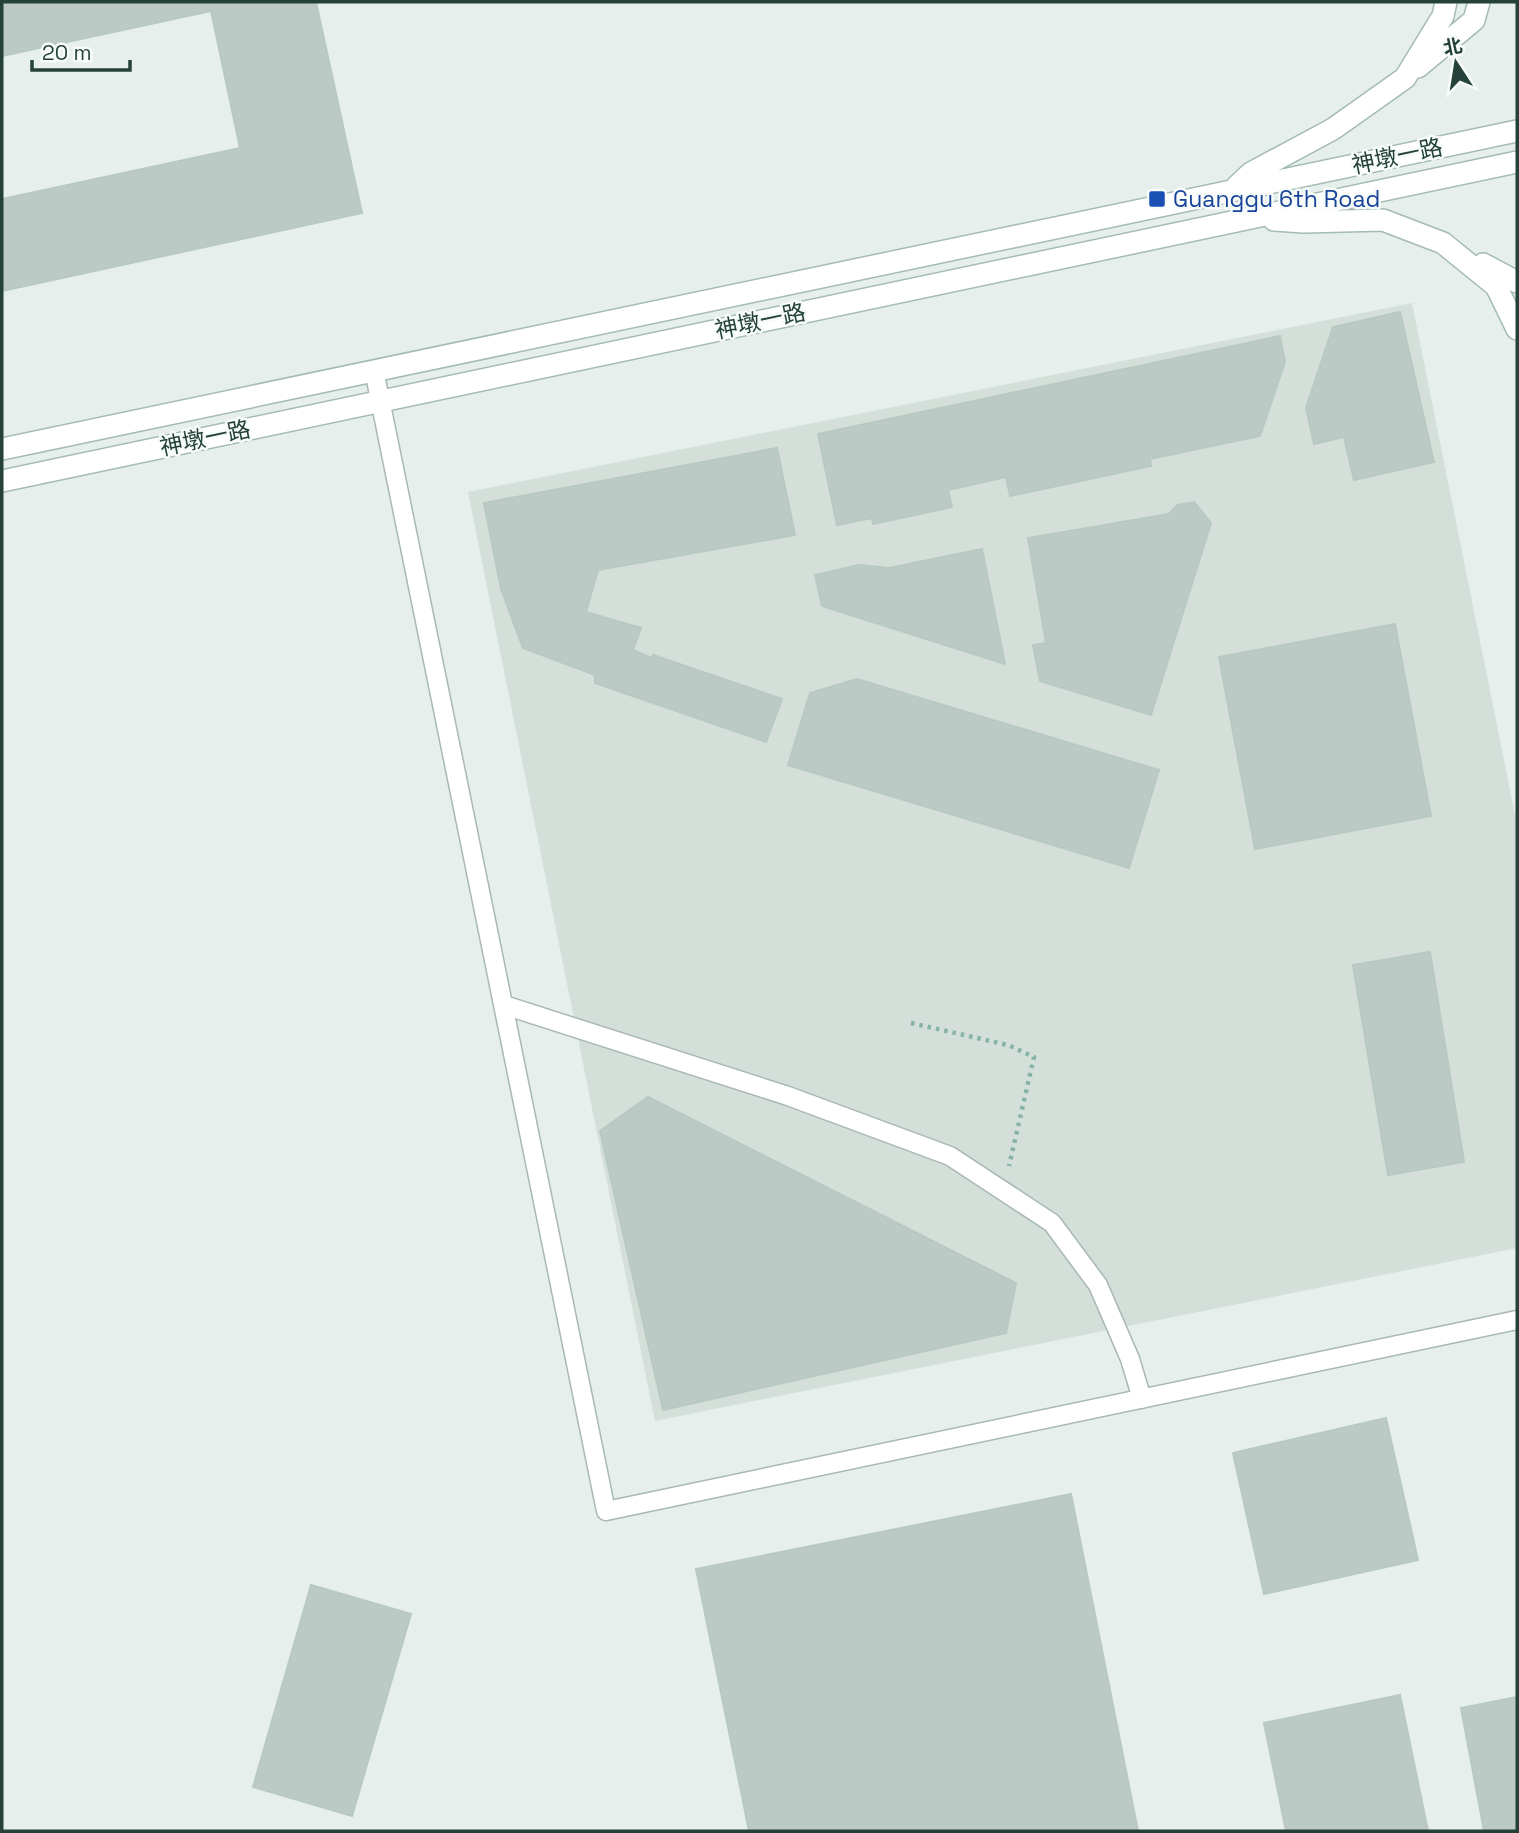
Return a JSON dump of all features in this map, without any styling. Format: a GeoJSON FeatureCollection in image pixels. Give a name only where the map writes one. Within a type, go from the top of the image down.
{"type":"FeatureCollection","features":[{"type":"Feature","properties":{"kind":"main road"},"geometry":{"type":"LineString","coordinates":[[1405,78],[1443,16],[1446,2]]}},
{"type":"Feature","properties":{"kind":"main road"},"geometry":{"type":"LineString","coordinates":[[1233,190],[1251,173],[1333,129],[1405,78],[1474,20],[1479,2]]}},
{"type":"Feature","properties":{"kind":"main road","name":"神墩一路"},"geometry":{"type":"LineString","coordinates":[[2,449],[1517,131]]}},
{"type":"Feature","properties":{"kind":"main road","name":"神墩一路"},"geometry":{"type":"LineString","coordinates":[[2,481],[1517,162]]}},
{"type":"Feature","properties":{"kind":"main road"},"geometry":{"type":"LineString","coordinates":[[1244,219],[1304,222],[1383,220],[1443,243],[1517,282]]}},
{"type":"Feature","properties":{"kind":"main road"},"geometry":{"type":"LineString","coordinates":[[1443,243],[1496,286],[1517,329]]}},
{"type":"Feature","properties":{"kind":"lane"},"geometry":{"type":"LineString","coordinates":[[374,370],[607,1511],[1517,1321]]}},
{"type":"Feature","properties":{"kind":"lane"},"geometry":{"type":"LineString","coordinates":[[504,1005],[788,1096],[950,1156],[1052,1223],[1098,1285],[1130,1359],[1143,1399]]}},
{"type":"Feature","properties":{"kind":"path"},"geometry":{"type":"LineString","coordinates":[[911,1023],[1008,1045],[1034,1057],[1007,1171]]}},
{"type":"Feature","properties":{"kind":"shaded area"},"geometry":{"type":"Polygon","coordinates":[[[1412,303],[1517,825],[1517,1248],[655,1421],[468,492],[1412,303]]]}},
{"type":"Feature","properties":{"kind":"building"},"geometry":{"type":"Polygon","coordinates":[[[2,2],[316,2],[362,213],[2,291],[2,199],[240,148],[211,11],[2,56],[2,2]]]}},
{"type":"Feature","properties":{"kind":"building"},"geometry":{"type":"Polygon","coordinates":[[[1400,312],[1434,462],[1354,480],[1344,437],[1314,444],[1306,408],[1333,327],[1400,312]]]}},
{"type":"Feature","properties":{"kind":"building"},"geometry":{"type":"Polygon","coordinates":[[[1280,336],[1285,362],[1260,436],[1150,459],[1151,466],[1010,496],[1006,477],[948,490],[952,507],[873,524],[872,518],[837,525],[818,434],[1280,336]]]}},
{"type":"Feature","properties":{"kind":"building"},"geometry":{"type":"Polygon","coordinates":[[[777,448],[795,535],[598,570],[586,612],[641,628],[633,650],[651,658],[653,655],[782,699],[766,742],[595,683],[595,675],[523,648],[501,589],[484,503],[777,448]]]}},
{"type":"Feature","properties":{"kind":"building"},"geometry":{"type":"Polygon","coordinates":[[[1194,502],[1211,523],[1151,715],[1040,681],[1033,645],[1046,643],[1028,538],[1169,514],[1177,505],[1194,502]]]}},
{"type":"Feature","properties":{"kind":"building"},"geometry":{"type":"Polygon","coordinates":[[[982,549],[1005,664],[822,606],[815,575],[859,565],[889,568],[982,549]]]}},
{"type":"Feature","properties":{"kind":"building"},"geometry":{"type":"Polygon","coordinates":[[[1395,624],[1431,816],[1255,849],[1219,657],[1395,624]]]}},
{"type":"Feature","properties":{"kind":"building"},"geometry":{"type":"Polygon","coordinates":[[[857,679],[1159,770],[1129,868],[788,765],[810,693],[857,679]]]}},
{"type":"Feature","properties":{"kind":"building"},"geometry":{"type":"Polygon","coordinates":[[[1430,952],[1464,1162],[1388,1175],[1353,965],[1430,952]]]}},
{"type":"Feature","properties":{"kind":"building"},"geometry":{"type":"Polygon","coordinates":[[[648,1097],[1016,1283],[1006,1333],[663,1410],[600,1131],[648,1097]]]}},
{"type":"Feature","properties":{"kind":"building"},"geometry":{"type":"Polygon","coordinates":[[[1386,1418],[1418,1560],[1264,1594],[1233,1453],[1386,1418]]]}},
{"type":"Feature","properties":{"kind":"building"},"geometry":{"type":"Polygon","coordinates":[[[1071,1494],[1138,1831],[749,1831],[696,1569],[1071,1494]]]}},
{"type":"Feature","properties":{"kind":"building"},"geometry":{"type":"Polygon","coordinates":[[[311,1585],[411,1614],[352,1816],[253,1787],[311,1585]]]}},
{"type":"Feature","properties":{"kind":"building"},"geometry":{"type":"Polygon","coordinates":[[[1400,1695],[1428,1831],[1286,1831],[1264,1723],[1400,1695]]]}},
{"type":"Feature","properties":{"kind":"building"},"geometry":{"type":"Polygon","coordinates":[[[1517,1697],[1517,1831],[1484,1831],[1461,1708],[1517,1697]]]}},
{"type":"Feature","properties":{"kind":"place","name":"Guanggu 6th Road"},"geometry":{"type":"Point","coordinates":[1157,199]}}]}
